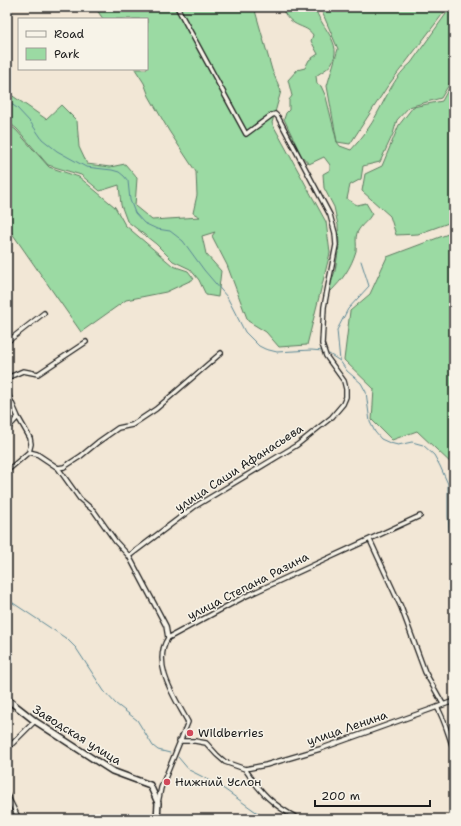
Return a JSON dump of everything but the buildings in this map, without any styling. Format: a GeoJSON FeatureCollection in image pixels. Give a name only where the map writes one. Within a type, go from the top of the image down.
{"type":"FeatureCollection","features":[{"type":"Feature","properties":{"kind":"street","name":"улица Саши Афанасьева"},"geometry":{"type":"LineString","coordinates":[[129,556],[194,507],[297,445],[337,412],[346,397],[346,389],[339,373],[326,356],[322,344],[324,307],[336,245],[335,233],[330,215],[275,114],[246,134],[177,7]]}},
{"type":"Feature","properties":{"kind":"street"},"geometry":{"type":"LineString","coordinates":[[7,342],[44,312]]}},
{"type":"Feature","properties":{"kind":"street"},"geometry":{"type":"LineString","coordinates":[[7,378],[23,371],[38,374],[86,342]]}},
{"type":"Feature","properties":{"kind":"street"},"geometry":{"type":"LineString","coordinates":[[58,468],[64,467],[81,456],[118,428],[132,425],[156,409],[221,352]]}},
{"type":"Feature","properties":{"kind":"street"},"geometry":{"type":"LineString","coordinates":[[7,392],[18,418],[30,438],[31,444],[29,452],[7,471]]}},
{"type":"Feature","properties":{"kind":"street"},"geometry":{"type":"LineString","coordinates":[[7,429],[18,418]]}},
{"type":"Feature","properties":{"kind":"street"},"geometry":{"type":"LineString","coordinates":[[29,452],[37,454],[58,468],[80,499],[94,511],[116,542],[129,556],[166,626],[168,638],[163,649],[162,659],[165,674],[188,722],[161,788],[158,803]]}},
{"type":"Feature","properties":{"kind":"street","name":"улица Степана Разина"},"geometry":{"type":"LineString","coordinates":[[168,638],[244,597],[420,516]]}},
{"type":"Feature","properties":{"kind":"street"},"geometry":{"type":"LineString","coordinates":[[370,540],[400,607],[425,672],[443,704]]}},
{"type":"Feature","properties":{"kind":"street","name":"Заводская улица"},"geometry":{"type":"LineString","coordinates":[[7,700],[35,721],[112,771],[150,785],[158,803],[157,819]]}},
{"type":"Feature","properties":{"kind":"street","name":"улица Ленина"},"geometry":{"type":"LineString","coordinates":[[245,769],[266,765],[320,749],[454,701]]}},
{"type":"Feature","properties":{"kind":"street"},"geometry":{"type":"LineString","coordinates":[[437,707],[443,717],[454,750]]}},
{"type":"Feature","properties":{"kind":"street"},"geometry":{"type":"LineString","coordinates":[[7,749],[35,721]]}},
{"type":"Feature","properties":{"kind":"street"},"geometry":{"type":"LineString","coordinates":[[179,741],[195,740],[206,743],[225,762],[245,769],[258,789],[280,809],[299,819]]}},
{"type":"Feature","properties":{"kind":"street"},"geometry":{"type":"LineString","coordinates":[[7,794],[19,819]]}},
{"type":"Feature","properties":{"kind":"green space"},"geometry":{"type":"Polygon","coordinates":[[[95,7],[254,7],[272,70],[281,91],[272,123],[326,222],[330,253],[307,345],[279,347],[266,332],[248,321],[227,265],[212,236],[215,232],[202,236],[206,254],[221,271],[218,297],[206,295],[199,280],[190,269],[173,261],[156,244],[127,221],[121,205],[119,185],[100,191],[81,175],[48,165],[17,129],[7,121],[7,92],[46,119],[61,105],[77,121],[79,147],[87,164],[110,167],[125,164],[137,178],[135,206],[152,220],[200,217],[193,213],[197,195],[196,172],[169,131],[136,70],[148,70],[148,18],[102,18],[95,7]]]}},
{"type":"Feature","properties":{"kind":"green space"},"geometry":{"type":"Polygon","coordinates":[[[281,7],[315,7],[317,14],[330,35],[335,49],[334,57],[330,66],[316,76],[317,84],[321,86],[326,97],[337,142],[340,146],[351,150],[369,127],[396,79],[411,63],[451,7],[454,7],[454,76],[441,98],[409,107],[397,120],[393,134],[380,162],[363,166],[361,179],[350,185],[347,199],[357,205],[366,203],[372,213],[357,233],[356,251],[349,268],[331,291],[330,286],[335,271],[339,246],[338,225],[334,207],[324,188],[323,174],[330,170],[330,165],[324,157],[309,164],[301,155],[284,119],[289,110],[289,100],[292,96],[288,80],[297,70],[305,68],[309,60],[318,54],[311,41],[313,35],[307,29],[296,24],[286,16],[281,7]]]}},
{"type":"Feature","properties":{"kind":"green space"},"geometry":{"type":"Polygon","coordinates":[[[320,7],[448,7],[387,87],[350,144],[337,142],[327,86],[338,49],[320,7]]]}},
{"type":"Feature","properties":{"kind":"green space"},"geometry":{"type":"Polygon","coordinates":[[[454,79],[454,221],[418,234],[396,235],[390,216],[362,191],[365,174],[382,166],[399,125],[413,107],[442,101],[454,79]]]}},
{"type":"Feature","properties":{"kind":"green space"},"geometry":{"type":"Polygon","coordinates":[[[7,123],[16,130],[49,167],[79,177],[115,207],[125,225],[173,266],[188,271],[194,279],[166,292],[126,300],[81,332],[7,226],[7,123]]]}},
{"type":"Feature","properties":{"kind":"green space"},"geometry":{"type":"Polygon","coordinates":[[[448,234],[454,248],[454,466],[417,431],[392,440],[372,420],[374,389],[344,360],[350,311],[370,294],[387,257],[448,234]]]}},
{"type":"Feature","properties":{"kind":"waterway"},"geometry":{"type":"LineString","coordinates":[[7,101],[17,108],[31,123],[42,139],[57,151],[86,167],[112,170],[119,172],[124,176],[128,181],[130,200],[135,213],[144,223],[157,229],[170,231],[183,241],[204,270],[227,297],[245,332],[259,346],[277,352],[311,350],[323,351]]}},
{"type":"Feature","properties":{"kind":"waterway"},"geometry":{"type":"LineString","coordinates":[[361,261],[369,286],[348,309],[337,330],[340,361],[347,371],[361,383],[366,392],[370,422],[375,432],[381,439],[398,445],[412,442],[423,445],[434,455],[448,484],[450,543],[454,548]]}},
{"type":"Feature","properties":{"kind":"waterway"},"geometry":{"type":"LineString","coordinates":[[329,354],[340,361]]}},
{"type":"Feature","properties":{"kind":"waterway"},"geometry":{"type":"LineString","coordinates":[[7,599],[67,639],[76,648],[104,691],[116,704],[137,720],[153,746],[158,750],[170,753]]}},
{"type":"Feature","properties":{"kind":"waterway"},"geometry":{"type":"LineString","coordinates":[[178,757],[189,770],[224,789],[266,819]]}},
{"type":"Feature","properties":{"kind":"place","name":"Wildberries"},"geometry":{"type":"Point","coordinates":[190,733]}},
{"type":"Feature","properties":{"kind":"place","name":"Нижний Услон"},"geometry":{"type":"Point","coordinates":[167,782]}}]}
